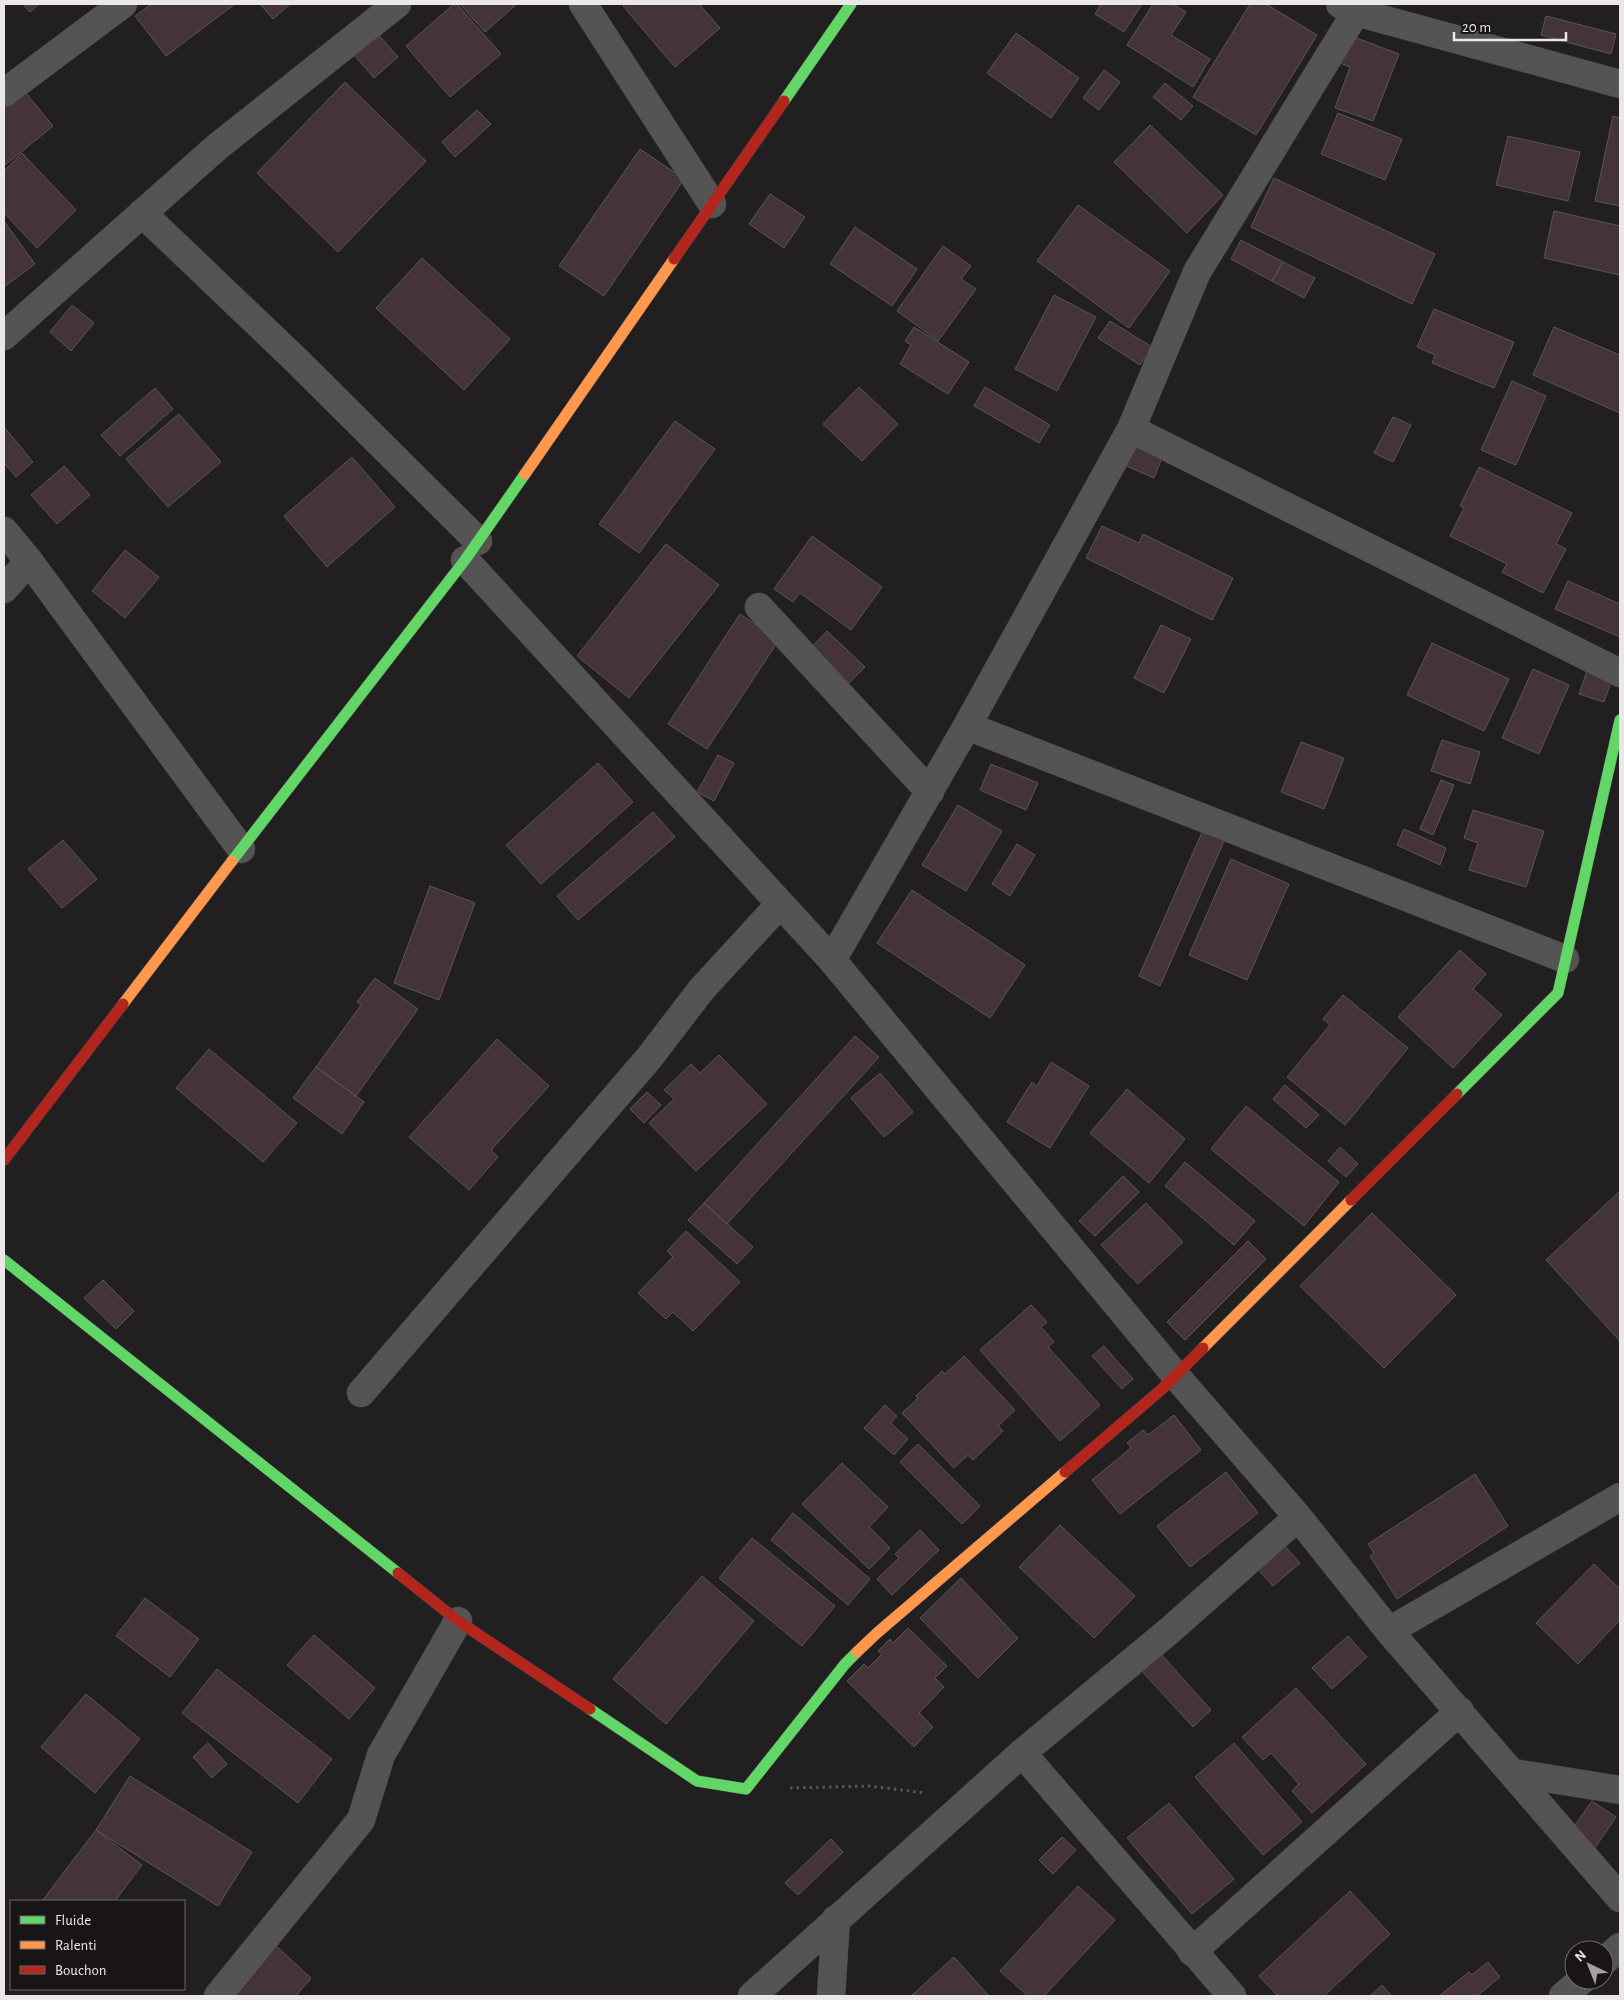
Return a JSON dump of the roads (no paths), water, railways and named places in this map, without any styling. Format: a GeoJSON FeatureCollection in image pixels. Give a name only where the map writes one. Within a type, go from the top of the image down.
{"type":"FeatureCollection","features":[{"type":"Feature","properties":{"kind":"street"},"geometry":{"type":"LineString","coordinates":[[4,93],[121,4]]}},
{"type":"Feature","properties":{"kind":"street"},"geometry":{"type":"LineString","coordinates":[[4,336],[217,147],[397,4]]}},
{"type":"Feature","properties":{"kind":"street"},"geometry":{"type":"LineString","coordinates":[[583,4],[712,204]]}},
{"type":"Feature","properties":{"kind":"street"},"geometry":{"type":"LineString","coordinates":[[4,1160],[472,550],[851,4]]}},
{"type":"Feature","properties":{"kind":"street"},"geometry":{"type":"LineString","coordinates":[[832,960],[930,792],[1131,429],[1197,272],[1348,8],[1620,84]]}},
{"type":"Feature","properties":{"kind":"street"},"geometry":{"type":"LineString","coordinates":[[142,213],[295,359],[472,550],[780,904],[832,960],[1176,1376],[1298,1517],[1389,1631],[1514,1773],[1620,1898]]}},
{"type":"Feature","properties":{"kind":"street"},"geometry":{"type":"LineString","coordinates":[[1131,429],[1620,673]]}},
{"type":"Feature","properties":{"kind":"street"},"geometry":{"type":"LineString","coordinates":[[4,531],[29,561],[241,849]]}},
{"type":"Feature","properties":{"kind":"street"},"geometry":{"type":"LineString","coordinates":[[4,589],[29,561]]}},
{"type":"Feature","properties":{"kind":"street"},"geometry":{"type":"LineString","coordinates":[[759,607],[930,792]]}},
{"type":"Feature","properties":{"kind":"street"},"geometry":{"type":"LineString","coordinates":[[4,1260],[458,1620],[697,1781],[746,1788],[845,1664],[877,1633],[1176,1376],[1558,993],[1620,720]]}},
{"type":"Feature","properties":{"kind":"street"},"geometry":{"type":"LineString","coordinates":[[967,726],[1565,959]]}},
{"type":"Feature","properties":{"kind":"street"},"geometry":{"type":"LineString","coordinates":[[361,1393],[649,1058],[701,990],[780,904]]}},
{"type":"Feature","properties":{"kind":"street"},"geometry":{"type":"LineString","coordinates":[[1389,1631],[1620,1497]]}},
{"type":"Feature","properties":{"kind":"street"},"geometry":{"type":"LineString","coordinates":[[752,1996],[1022,1753],[1170,1631],[1298,1517]]}},
{"type":"Feature","properties":{"kind":"street"},"geometry":{"type":"LineString","coordinates":[[218,1996],[361,1820],[381,1755],[458,1620]]}},
{"type":"Feature","properties":{"kind":"street"},"geometry":{"type":"LineString","coordinates":[[1192,1952],[1460,1711]]}},
{"type":"Feature","properties":{"kind":"street"},"geometry":{"type":"LineString","coordinates":[[1022,1753],[1232,1996]]}},
{"type":"Feature","properties":{"kind":"street"},"geometry":{"type":"LineString","coordinates":[[1514,1773],[1620,1790]]}},
{"type":"Feature","properties":{"kind":"street"},"geometry":{"type":"LineString","coordinates":[[831,1996],[836,1919]]}}]}
